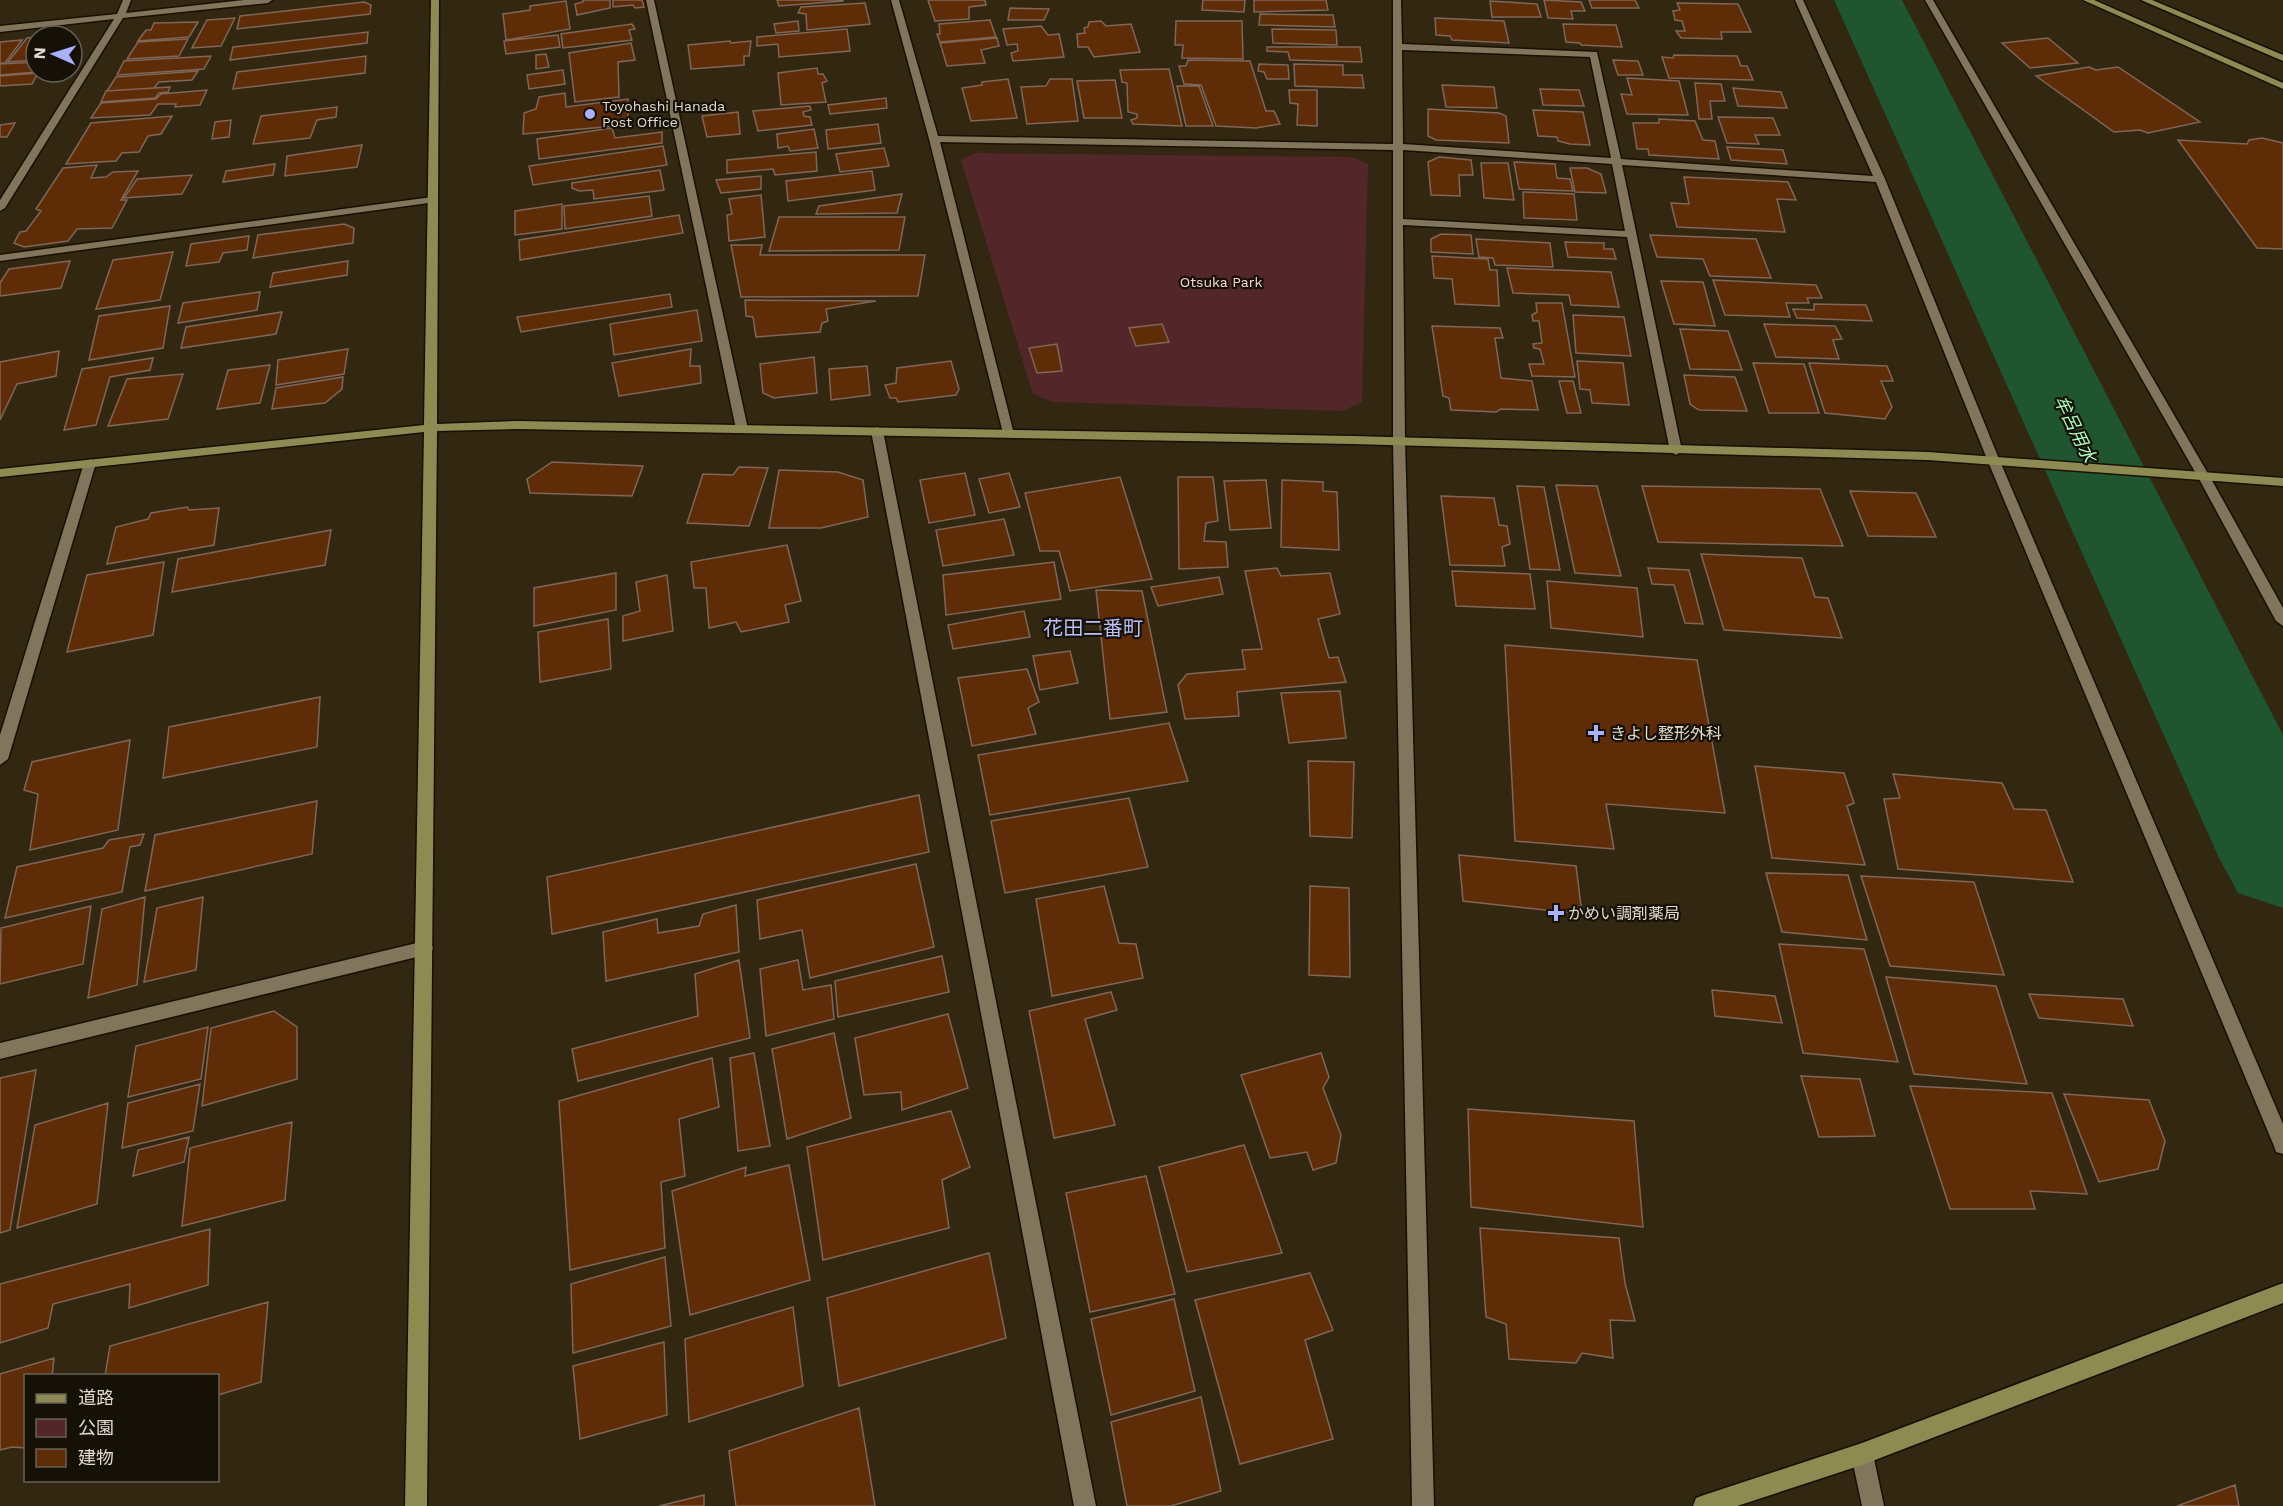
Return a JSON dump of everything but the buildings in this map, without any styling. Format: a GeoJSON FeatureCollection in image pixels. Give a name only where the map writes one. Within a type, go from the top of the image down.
{"type":"FeatureCollection","features":[{"type":"Feature","properties":{"kind":"street"},"geometry":{"type":"LineString","coordinates":[[0,208],[5,191],[120,16],[127,0]]}},
{"type":"Feature","properties":{"kind":"street"},"geometry":{"type":"LineString","coordinates":[[0,29],[268,0]]}},
{"type":"Feature","properties":{"kind":"street"},"geometry":{"type":"LineString","coordinates":[[416,1506],[425,948],[435,0]]}},
{"type":"Feature","properties":{"kind":"street"},"geometry":{"type":"LineString","coordinates":[[650,0],[742,429]]}},
{"type":"Feature","properties":{"kind":"street"},"geometry":{"type":"LineString","coordinates":[[895,0],[934,139],[1008,434]]}},
{"type":"Feature","properties":{"kind":"street"},"geometry":{"type":"LineString","coordinates":[[1397,0],[1399,441],[1423,1506]]}},
{"type":"Feature","properties":{"kind":"street"},"geometry":{"type":"LineString","coordinates":[[1799,0],[1880,179],[1993,459],[2283,1146]]}},
{"type":"Feature","properties":{"kind":"street"},"geometry":{"type":"LineString","coordinates":[[1929,0],[2204,477],[2283,621]]}},
{"type":"Feature","properties":{"kind":"street"},"geometry":{"type":"LineString","coordinates":[[2087,0],[2283,86]]}},
{"type":"Feature","properties":{"kind":"street"},"geometry":{"type":"LineString","coordinates":[[2145,0],[2283,58]]}},
{"type":"Feature","properties":{"kind":"street"},"geometry":{"type":"LineString","coordinates":[[1398,47],[1594,54],[1676,451]]}},
{"type":"Feature","properties":{"kind":"street"},"geometry":{"type":"LineString","coordinates":[[934,139],[1399,147],[1880,179]]}},
{"type":"Feature","properties":{"kind":"street"},"geometry":{"type":"LineString","coordinates":[[0,258],[432,200]]}},
{"type":"Feature","properties":{"kind":"street"},"geometry":{"type":"LineString","coordinates":[[1398,222],[1630,234]]}},
{"type":"Feature","properties":{"kind":"street"},"geometry":{"type":"LineString","coordinates":[[0,473],[431,428],[517,425],[1399,441],[1676,451],[1928,456],[2283,482]]}},
{"type":"Feature","properties":{"kind":"street"},"geometry":{"type":"LineString","coordinates":[[877,431],[1085,1506]]}},
{"type":"Feature","properties":{"kind":"street"},"geometry":{"type":"LineString","coordinates":[[0,759],[90,463]]}},
{"type":"Feature","properties":{"kind":"street"},"geometry":{"type":"LineString","coordinates":[[0,1051],[425,948]]}},
{"type":"Feature","properties":{"kind":"street"},"geometry":{"type":"LineString","coordinates":[[1704,1506],[1862,1454],[2283,1293]]}},
{"type":"Feature","properties":{"kind":"street"},"geometry":{"type":"LineString","coordinates":[[1862,1454],[1873,1506]]}},
{"type":"Feature","properties":{"kind":"green space","name":"Otsuka Park"},"geometry":{"type":"Polygon","coordinates":[[[975,153],[1352,157],[1368,164],[1362,402],[1342,411],[1052,402],[1033,394],[961,160],[975,153]]]}},
{"type":"Feature","properties":{"kind":"waterway","name":"牟呂用水"},"geometry":{"type":"LineString","coordinates":[[1868,0],[2283,858]]}},
{"type":"Feature","properties":{"kind":"place","name":"Toyohashi Hanada Post Office"},"geometry":{"type":"Point","coordinates":[590,114]}},
{"type":"Feature","properties":{"kind":"place","name":"きよし整形外科"},"geometry":{"type":"Point","coordinates":[1596,733]}},
{"type":"Feature","properties":{"kind":"place","name":"かめい調剤薬局"},"geometry":{"type":"Point","coordinates":[1556,913]}},
{"type":"Feature","properties":{"kind":"district","name":"花田二番町"},"geometry":{"type":"Point","coordinates":[1093,628]}}]}
